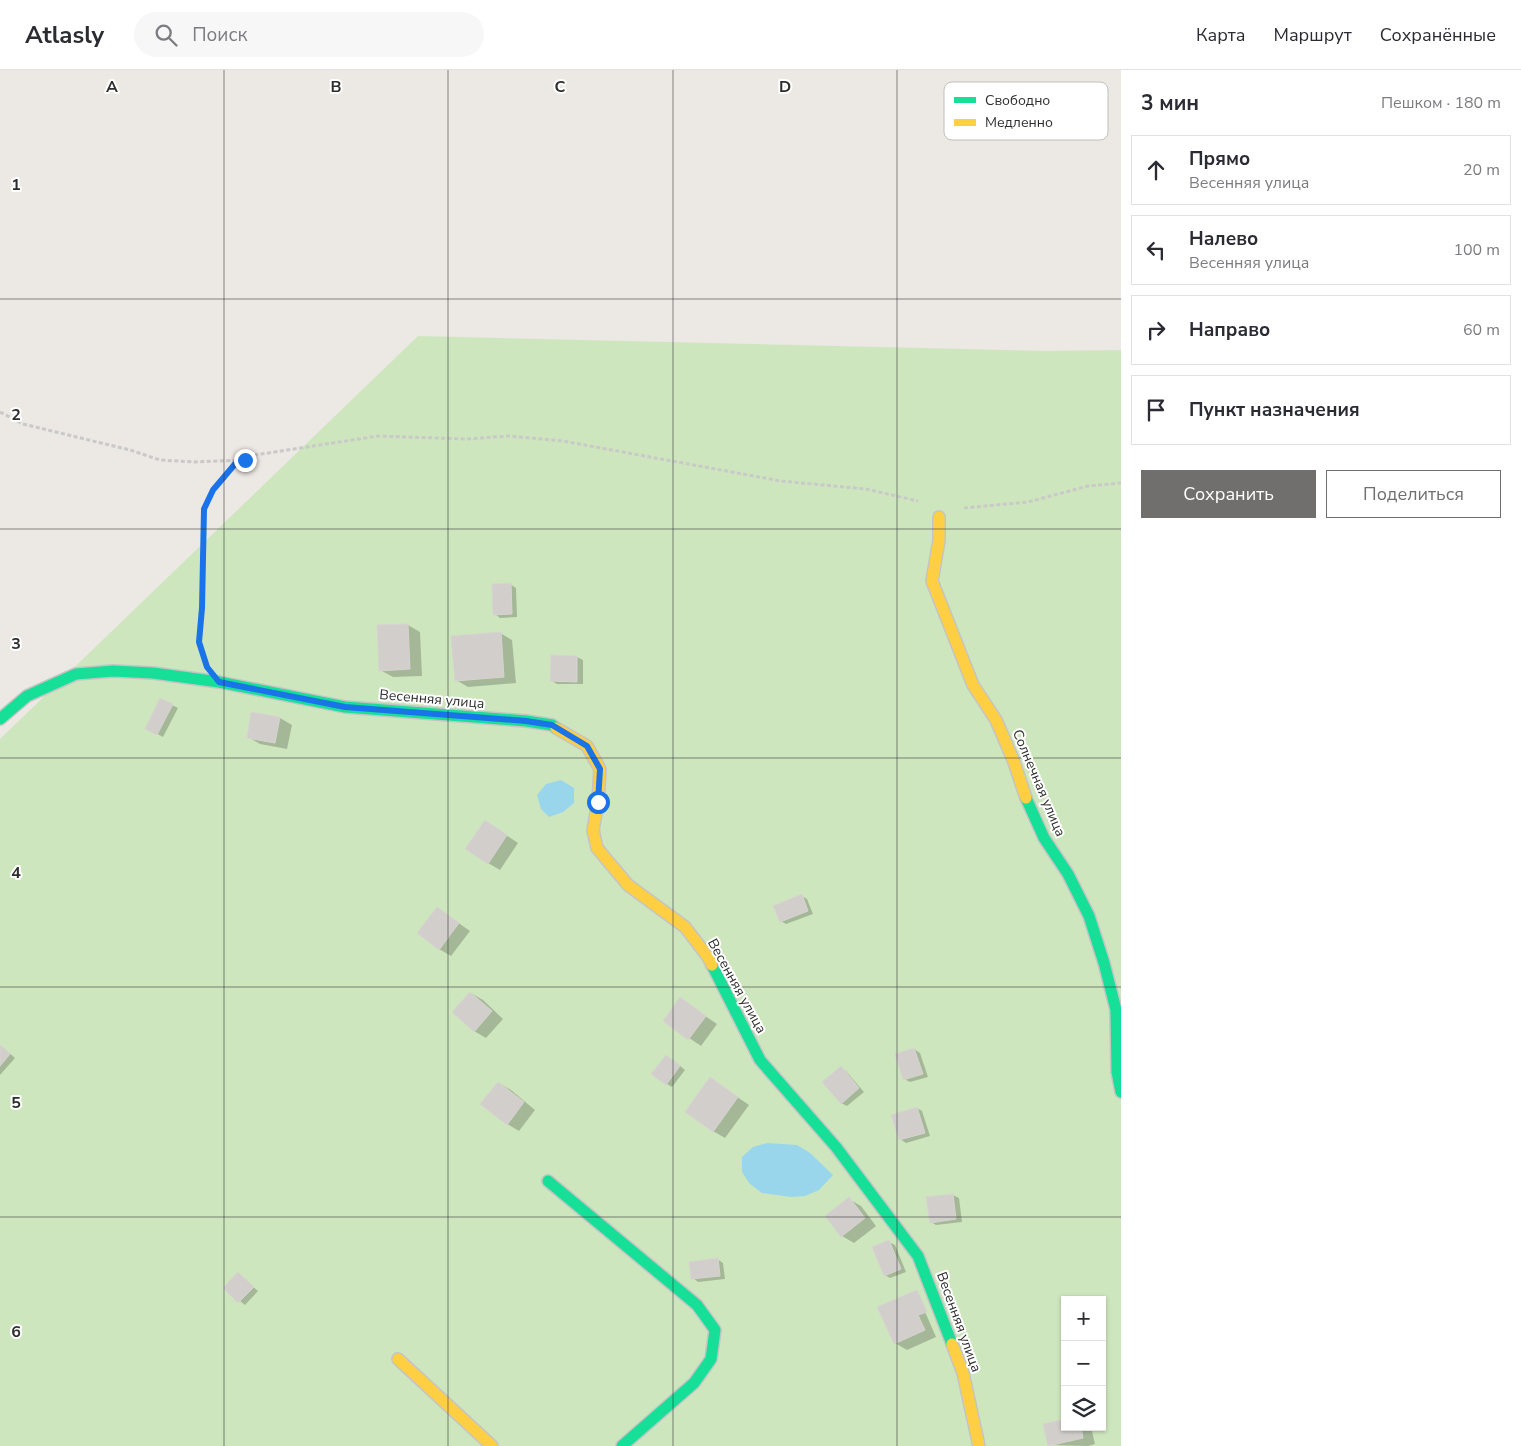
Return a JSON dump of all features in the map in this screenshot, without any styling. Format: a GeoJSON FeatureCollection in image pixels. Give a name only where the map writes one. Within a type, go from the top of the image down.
{"type":"FeatureCollection","features":[{"type":"Feature","properties":{"kind":"street","name":"Солнечная улица"},"geometry":{"type":"LineString","coordinates":[[939,516],[939,540],[932,581],[973,685],[996,720],[1014,762],[1028,804],[1044,838],[1068,874],[1089,916],[1116,1010],[1117,1072],[1121,1092]]}},
{"type":"Feature","properties":{"kind":"street","name":"Весенняя улица"},"geometry":{"type":"LineString","coordinates":[[0,719],[27,696],[76,674],[113,671],[153,673],[219,682],[345,707],[526,721],[552,725],[587,746],[600,769],[598,802],[593,830],[597,848],[628,884],[685,926],[708,957],[760,1060],[836,1148],[918,1256],[963,1373],[979,1446]]}},
{"type":"Feature","properties":{"kind":"street"},"geometry":{"type":"LineString","coordinates":[[548,1181],[698,1304],[715,1330],[711,1359],[694,1383],[622,1446]]}},
{"type":"Feature","properties":{"kind":"street"},"geometry":{"type":"LineString","coordinates":[[398,1359],[492,1446]]}},
{"type":"Feature","properties":{"kind":"path"},"geometry":{"type":"LineString","coordinates":[[0,412],[23,424],[130,450],[160,460],[194,462],[245,460]]}},
{"type":"Feature","properties":{"kind":"path"},"geometry":{"type":"LineString","coordinates":[[219,682],[207,667],[199,642],[202,608],[204,509],[213,490],[235,464],[254,455],[378,436],[466,440],[509,436],[563,441],[780,481],[866,489],[928,503],[939,516],[949,508],[1028,502],[1088,486],[1121,483]]}},
{"type":"Feature","properties":{"kind":"green space"},"geometry":{"type":"Polygon","coordinates":[[[418,336],[1046,351],[1121,350],[1121,1446],[0,1446],[0,739],[418,336]]]}},
{"type":"Feature","properties":{"kind":"water"},"geometry":{"type":"Polygon","coordinates":[[[561,780],[574,788],[574,803],[563,812],[549,817],[541,809],[537,795],[546,784],[561,780]]]}},
{"type":"Feature","properties":{"kind":"water"},"geometry":{"type":"Polygon","coordinates":[[[767,1143],[797,1145],[810,1153],[833,1175],[819,1190],[805,1196],[791,1197],[762,1193],[750,1184],[742,1172],[742,1157],[753,1147],[767,1143]]]}},
{"type":"Feature","properties":{"kind":"building"},"geometry":{"type":"Polygon","coordinates":[[[511,583],[512,614],[493,615],[492,584],[511,583]]]}},
{"type":"Feature","properties":{"kind":"building"},"geometry":{"type":"Polygon","coordinates":[[[408,624],[410,669],[379,671],[377,625],[408,624]]]}},
{"type":"Feature","properties":{"kind":"building"},"geometry":{"type":"Polygon","coordinates":[[[501,632],[504,677],[455,681],[451,636],[501,632]]]}},
{"type":"Feature","properties":{"kind":"building"},"geometry":{"type":"Polygon","coordinates":[[[551,655],[577,656],[577,682],[550,681],[551,655]]]}},
{"type":"Feature","properties":{"kind":"building"},"geometry":{"type":"Polygon","coordinates":[[[160,698],[173,704],[157,735],[145,729],[160,698]]]}},
{"type":"Feature","properties":{"kind":"building"},"geometry":{"type":"Polygon","coordinates":[[[251,712],[280,717],[275,743],[247,738],[251,712]]]}},
{"type":"Feature","properties":{"kind":"building"},"geometry":{"type":"Polygon","coordinates":[[[485,820],[507,835],[488,864],[465,849],[485,820]]]}},
{"type":"Feature","properties":{"kind":"building"},"geometry":{"type":"Polygon","coordinates":[[[802,894],[808,911],[780,922],[773,906],[802,894]]]}},
{"type":"Feature","properties":{"kind":"building"},"geometry":{"type":"Polygon","coordinates":[[[437,907],[459,923],[439,950],[417,933],[437,907]]]}},
{"type":"Feature","properties":{"kind":"building"},"geometry":{"type":"Polygon","coordinates":[[[470,992],[492,1011],[474,1032],[452,1012],[470,992]]]}},
{"type":"Feature","properties":{"kind":"building"},"geometry":{"type":"Polygon","coordinates":[[[680,997],[706,1016],[688,1040],[663,1021],[680,997]]]}},
{"type":"Feature","properties":{"kind":"building"},"geometry":{"type":"Polygon","coordinates":[[[0,1045],[10,1054],[0,1066],[0,1045]]]}},
{"type":"Feature","properties":{"kind":"building"},"geometry":{"type":"Polygon","coordinates":[[[914,1048],[923,1074],[903,1080],[895,1054],[914,1048]]]}},
{"type":"Feature","properties":{"kind":"building"},"geometry":{"type":"Polygon","coordinates":[[[666,1055],[680,1066],[666,1085],[651,1074],[666,1055]]]}},
{"type":"Feature","properties":{"kind":"building"},"geometry":{"type":"Polygon","coordinates":[[[841,1066],[859,1088],[841,1104],[822,1082],[841,1066]]]}},
{"type":"Feature","properties":{"kind":"building"},"geometry":{"type":"Polygon","coordinates":[[[710,1077],[738,1097],[713,1132],[685,1112],[710,1077]]]}},
{"type":"Feature","properties":{"kind":"building"},"geometry":{"type":"Polygon","coordinates":[[[498,1082],[524,1102],[507,1125],[480,1104],[498,1082]]]}},
{"type":"Feature","properties":{"kind":"building"},"geometry":{"type":"Polygon","coordinates":[[[917,1107],[925,1133],[899,1140],[891,1115],[917,1107]]]}},
{"type":"Feature","properties":{"kind":"building"},"geometry":{"type":"Polygon","coordinates":[[[953,1194],[956,1219],[930,1223],[926,1197],[953,1194]]]}},
{"type":"Feature","properties":{"kind":"building"},"geometry":{"type":"Polygon","coordinates":[[[849,1197],[865,1218],[841,1237],[825,1216],[849,1197]]]}},
{"type":"Feature","properties":{"kind":"building"},"geometry":{"type":"Polygon","coordinates":[[[889,1240],[901,1269],[884,1276],[872,1247],[889,1240]]]}},
{"type":"Feature","properties":{"kind":"building"},"geometry":{"type":"Polygon","coordinates":[[[718,1258],[720,1276],[691,1279],[689,1262],[718,1258]]]}},
{"type":"Feature","properties":{"kind":"building"},"geometry":{"type":"Polygon","coordinates":[[[238,1272],[254,1287],[238,1303],[223,1288],[238,1272]]]}},
{"type":"Feature","properties":{"kind":"building"},"geometry":{"type":"Polygon","coordinates":[[[917,1290],[927,1312],[918,1315],[925,1330],[894,1344],[877,1307],[917,1290]]]}},
{"type":"Feature","properties":{"kind":"building"},"geometry":{"type":"Polygon","coordinates":[[[1061,1420],[1061,1431],[1082,1431],[1083,1438],[1048,1446],[1043,1424],[1061,1420]]]}},
{"type":"Feature","properties":{"kind":"traffic: fast"},"geometry":{"type":"LineString","coordinates":[[0,719],[27,696],[76,674],[113,671],[153,673],[219,682],[345,707],[526,721],[552,725],[556,728]]}},
{"type":"Feature","properties":{"kind":"traffic: fast"},"geometry":{"type":"LineString","coordinates":[[1026,798],[1044,838],[1068,874],[1089,916],[1116,1010],[1117,1072],[1121,1092]]}},
{"type":"Feature","properties":{"kind":"traffic: fast"},"geometry":{"type":"LineString","coordinates":[[712,965],[760,1060],[836,1147],[918,1256],[952,1344]]}},
{"type":"Feature","properties":{"kind":"traffic: fast"},"geometry":{"type":"LineString","coordinates":[[548,1181],[697,1305],[715,1330],[711,1359],[694,1383],[622,1446]]}},
{"type":"Feature","properties":{"kind":"traffic: slow"},"geometry":{"type":"LineString","coordinates":[[939,517],[939,540],[932,581],[973,685],[996,720],[1014,762],[1026,798]]}},
{"type":"Feature","properties":{"kind":"traffic: slow"},"geometry":{"type":"LineString","coordinates":[[556,728],[587,746],[600,769],[598,802],[593,830],[597,848],[628,885],[685,927],[712,965]]}},
{"type":"Feature","properties":{"kind":"traffic: slow"},"geometry":{"type":"LineString","coordinates":[[952,1344],[963,1373],[979,1446]]}},
{"type":"Feature","properties":{"kind":"traffic: slow"},"geometry":{"type":"LineString","coordinates":[[398,1359],[492,1446]]}},
{"type":"Feature","properties":{"kind":"route"},"geometry":{"type":"LineString","coordinates":[[245,460],[235,464],[213,490],[204,509],[202,608],[199,642],[207,667],[219,682],[345,707],[526,721],[552,725],[587,746],[600,769],[598,802]]}}]}
